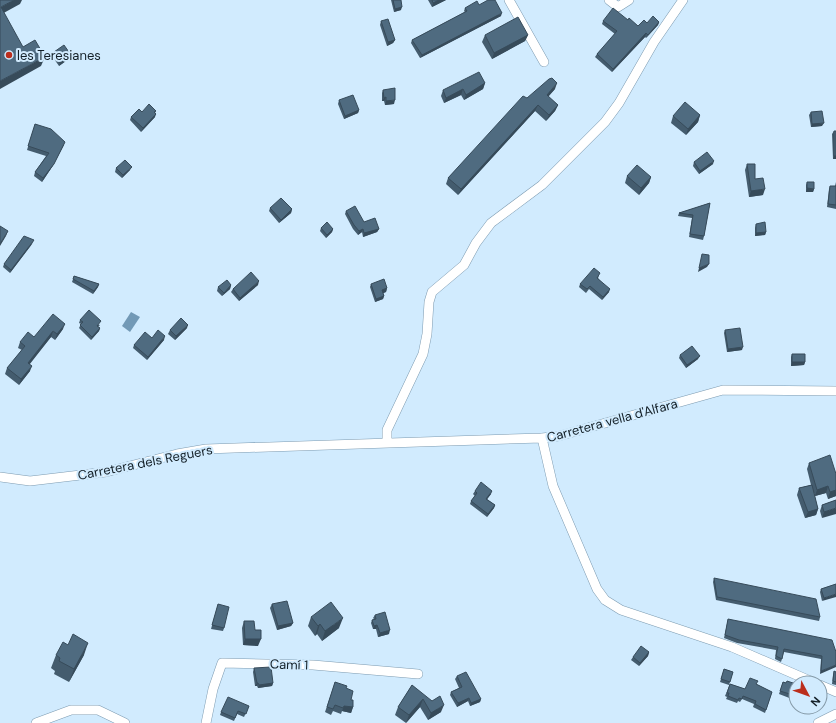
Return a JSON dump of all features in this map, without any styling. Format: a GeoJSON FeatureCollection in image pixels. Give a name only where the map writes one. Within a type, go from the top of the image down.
{"type":"FeatureCollection","features":[{"type":"Feature","properties":{"kind":"street"},"geometry":{"type":"LineString","coordinates":[[509,0],[544,62]]}},
{"type":"Feature","properties":{"kind":"street"},"geometry":{"type":"LineString","coordinates":[[609,0],[618,7],[629,0]]}},
{"type":"Feature","properties":{"kind":"street"},"geometry":{"type":"LineString","coordinates":[[387,442],[387,430],[422,354],[427,334],[429,302],[432,292],[464,265],[476,243],[491,223],[542,185],[605,122],[619,103],[654,42],[683,0]]}},
{"type":"Feature","properties":{"kind":"street","name":"Carretera vella d'Alfara"},"geometry":{"type":"LineString","coordinates":[[387,442],[542,438],[559,436],[722,390],[836,391]]}},
{"type":"Feature","properties":{"kind":"street"},"geometry":{"type":"LineString","coordinates":[[542,438],[553,486],[597,589],[605,600],[621,610],[732,647],[797,675]]}},
{"type":"Feature","properties":{"kind":"street","name":"Carretera dels Reguers"},"geometry":{"type":"LineString","coordinates":[[0,477],[30,482],[106,472],[177,454],[206,449],[387,442]]}},
{"type":"Feature","properties":{"kind":"street","name":"Camí 1"},"geometry":{"type":"LineString","coordinates":[[206,723],[213,689],[222,663],[313,665],[418,674]]}},
{"type":"Feature","properties":{"kind":"street"},"geometry":{"type":"LineString","coordinates":[[36,723],[71,710],[98,710],[125,723]]}},
{"type":"Feature","properties":{"kind":"street"},"geometry":{"type":"LineString","coordinates":[[818,723],[836,714]]}},
{"type":"Feature","properties":{"kind":"water"},"geometry":{"type":"Polygon","coordinates":[[[131,312],[140,317],[130,332],[122,326],[131,312]]]}},
{"type":"Feature","properties":{"kind":"building"},"geometry":{"type":"Polygon","coordinates":[[[0,0],[14,0],[1,7],[23,47],[35,40],[45,57],[0,81],[0,0]]]}},
{"type":"Feature","properties":{"kind":"building"},"geometry":{"type":"Polygon","coordinates":[[[393,0],[401,0],[402,7],[395,9],[393,0]]]}},
{"type":"Feature","properties":{"kind":"building"},"geometry":{"type":"Polygon","coordinates":[[[432,0],[439,0],[433,3],[432,0]]]}},
{"type":"Feature","properties":{"kind":"building"},"geometry":{"type":"Polygon","coordinates":[[[488,0],[495,0],[502,13],[422,55],[412,40],[467,11],[465,8],[477,1],[479,5],[488,0]]]}},
{"type":"Feature","properties":{"kind":"building"},"geometry":{"type":"Polygon","coordinates":[[[613,8],[628,20],[629,18],[638,26],[644,20],[647,23],[653,16],[659,22],[648,35],[646,33],[613,69],[597,54],[617,31],[603,21],[613,8]]]}},
{"type":"Feature","properties":{"kind":"building"},"geometry":{"type":"Polygon","coordinates":[[[518,17],[528,35],[494,53],[485,35],[518,17]]]}},
{"type":"Feature","properties":{"kind":"building"},"geometry":{"type":"Polygon","coordinates":[[[388,19],[395,40],[388,42],[381,21],[388,19]]]}},
{"type":"Feature","properties":{"kind":"building"},"geometry":{"type":"Polygon","coordinates":[[[64,45],[71,55],[60,63],[54,52],[64,45]]]}},
{"type":"Feature","properties":{"kind":"building"},"geometry":{"type":"Polygon","coordinates":[[[479,72],[485,83],[466,95],[463,89],[446,98],[443,90],[479,72]]]}},
{"type":"Feature","properties":{"kind":"building"},"geometry":{"type":"Polygon","coordinates":[[[552,78],[557,83],[547,95],[558,105],[549,115],[538,105],[461,189],[448,178],[523,96],[527,98],[552,78]]]}},
{"type":"Feature","properties":{"kind":"building"},"geometry":{"type":"Polygon","coordinates":[[[395,88],[395,100],[386,101],[383,90],[395,88]]]}},
{"type":"Feature","properties":{"kind":"building"},"geometry":{"type":"Polygon","coordinates":[[[353,95],[359,110],[345,116],[339,100],[353,95]]]}},
{"type":"Feature","properties":{"kind":"building"},"geometry":{"type":"Polygon","coordinates":[[[685,102],[700,115],[688,129],[673,116],[685,102]]]}},
{"type":"Feature","properties":{"kind":"building"},"geometry":{"type":"Polygon","coordinates":[[[149,104],[156,111],[154,112],[156,114],[143,128],[131,117],[139,109],[142,112],[149,104]]]}},
{"type":"Feature","properties":{"kind":"building"},"geometry":{"type":"Polygon","coordinates":[[[822,111],[824,123],[812,124],[811,112],[822,111]]]}},
{"type":"Feature","properties":{"kind":"building"},"geometry":{"type":"Polygon","coordinates":[[[35,124],[51,129],[65,142],[54,164],[43,178],[35,172],[49,153],[28,146],[35,124]]]}},
{"type":"Feature","properties":{"kind":"building"},"geometry":{"type":"Polygon","coordinates":[[[834,131],[836,131],[836,156],[834,156],[834,131]]]}},
{"type":"Feature","properties":{"kind":"building"},"geometry":{"type":"Polygon","coordinates":[[[707,152],[714,161],[700,171],[694,162],[707,152]]]}},
{"type":"Feature","properties":{"kind":"building"},"geometry":{"type":"Polygon","coordinates":[[[125,160],[132,167],[123,175],[116,168],[125,160]]]}},
{"type":"Feature","properties":{"kind":"building"},"geometry":{"type":"Polygon","coordinates":[[[747,164],[755,164],[755,179],[763,178],[765,189],[751,191],[747,164]]]}},
{"type":"Feature","properties":{"kind":"building"},"geometry":{"type":"Polygon","coordinates":[[[637,165],[651,177],[641,188],[627,176],[637,165]]]}},
{"type":"Feature","properties":{"kind":"building"},"geometry":{"type":"Polygon","coordinates":[[[807,182],[814,182],[814,189],[807,188],[807,182]]]}},
{"type":"Feature","properties":{"kind":"building"},"geometry":{"type":"Polygon","coordinates":[[[830,186],[836,186],[836,205],[828,204],[830,186]]]}},
{"type":"Feature","properties":{"kind":"building"},"geometry":{"type":"Polygon","coordinates":[[[281,198],[292,209],[281,220],[270,208],[281,198]]]}},
{"type":"Feature","properties":{"kind":"building"},"geometry":{"type":"Polygon","coordinates":[[[710,203],[704,236],[690,234],[693,215],[679,213],[710,203]]]}},
{"type":"Feature","properties":{"kind":"building"},"geometry":{"type":"Polygon","coordinates":[[[355,206],[364,222],[375,218],[379,229],[364,233],[363,229],[359,231],[346,211],[355,206]]]}},
{"type":"Feature","properties":{"kind":"building"},"geometry":{"type":"Polygon","coordinates":[[[327,222],[333,229],[327,235],[321,228],[327,222]]]}},
{"type":"Feature","properties":{"kind":"building"},"geometry":{"type":"Polygon","coordinates":[[[765,222],[766,232],[756,233],[756,224],[765,222]]]}},
{"type":"Feature","properties":{"kind":"building"},"geometry":{"type":"Polygon","coordinates":[[[0,226],[8,231],[0,244],[0,226]]]}},
{"type":"Feature","properties":{"kind":"building"},"geometry":{"type":"Polygon","coordinates":[[[24,236],[34,240],[11,270],[4,264],[24,236]]]}},
{"type":"Feature","properties":{"kind":"building"},"geometry":{"type":"Polygon","coordinates":[[[702,254],[709,255],[709,264],[699,268],[702,254]]]}},
{"type":"Feature","properties":{"kind":"building"},"geometry":{"type":"Polygon","coordinates":[[[594,268],[600,273],[597,278],[610,289],[603,297],[590,286],[587,289],[580,284],[594,268]]]}},
{"type":"Feature","properties":{"kind":"building"},"geometry":{"type":"Polygon","coordinates":[[[251,272],[259,281],[240,298],[233,289],[251,272]]]}},
{"type":"Feature","properties":{"kind":"building"},"geometry":{"type":"Polygon","coordinates":[[[74,276],[99,284],[94,291],[73,279],[74,276]]]}},
{"type":"Feature","properties":{"kind":"building"},"geometry":{"type":"Polygon","coordinates":[[[384,279],[387,288],[382,290],[384,296],[376,299],[371,284],[384,279]]]}},
{"type":"Feature","properties":{"kind":"building"},"geometry":{"type":"Polygon","coordinates":[[[227,280],[231,285],[224,293],[218,287],[227,280]]]}},
{"type":"Feature","properties":{"kind":"building"},"geometry":{"type":"Polygon","coordinates":[[[89,310],[101,321],[97,326],[100,328],[92,337],[80,325],[83,322],[80,320],[89,310]]]}},
{"type":"Feature","properties":{"kind":"building"},"geometry":{"type":"Polygon","coordinates":[[[53,314],[65,324],[57,334],[53,331],[28,363],[32,366],[21,379],[7,368],[25,346],[20,342],[28,332],[34,337],[53,314]]]}},
{"type":"Feature","properties":{"kind":"building"},"geometry":{"type":"Polygon","coordinates":[[[181,318],[188,325],[176,336],[170,330],[181,318]]]}},
{"type":"Feature","properties":{"kind":"building"},"geometry":{"type":"Polygon","coordinates":[[[740,328],[743,347],[728,349],[725,330],[740,328]]]}},
{"type":"Feature","properties":{"kind":"building"},"geometry":{"type":"Polygon","coordinates":[[[158,330],[165,336],[148,357],[134,345],[145,332],[152,338],[158,330]]]}},
{"type":"Feature","properties":{"kind":"building"},"geometry":{"type":"Polygon","coordinates":[[[692,346],[700,356],[687,365],[680,355],[692,346]]]}},
{"type":"Feature","properties":{"kind":"building"},"geometry":{"type":"Polygon","coordinates":[[[792,354],[805,354],[805,362],[792,362],[792,354]]]}},
{"type":"Feature","properties":{"kind":"building"},"geometry":{"type":"Polygon","coordinates":[[[830,455],[836,474],[836,490],[830,492],[828,486],[817,490],[809,463],[830,455]]]}},
{"type":"Feature","properties":{"kind":"building"},"geometry":{"type":"Polygon","coordinates":[[[481,482],[492,491],[486,499],[495,505],[488,514],[471,501],[477,493],[475,491],[481,482]]]}},
{"type":"Feature","properties":{"kind":"building"},"geometry":{"type":"Polygon","coordinates":[[[812,485],[818,509],[808,512],[799,488],[812,485]]]}},
{"type":"Feature","properties":{"kind":"building"},"geometry":{"type":"Polygon","coordinates":[[[836,500],[836,508],[824,512],[822,505],[836,500]]]}},
{"type":"Feature","properties":{"kind":"building"},"geometry":{"type":"Polygon","coordinates":[[[714,578],[816,599],[820,617],[717,597],[714,578]]]}},
{"type":"Feature","properties":{"kind":"building"},"geometry":{"type":"Polygon","coordinates":[[[836,584],[836,594],[824,598],[821,589],[836,584]]]}},
{"type":"Feature","properties":{"kind":"building"},"geometry":{"type":"Polygon","coordinates":[[[287,601],[293,623],[278,626],[272,604],[287,601]]]}},
{"type":"Feature","properties":{"kind":"building"},"geometry":{"type":"Polygon","coordinates":[[[331,602],[343,618],[325,631],[320,624],[318,626],[311,617],[331,602]]]}},
{"type":"Feature","properties":{"kind":"building"},"geometry":{"type":"Polygon","coordinates":[[[218,604],[229,607],[224,628],[212,625],[218,604]]]}},
{"type":"Feature","properties":{"kind":"building"},"geometry":{"type":"Polygon","coordinates":[[[385,612],[390,630],[380,633],[377,625],[374,626],[372,620],[376,619],[375,615],[385,612]]]}},
{"type":"Feature","properties":{"kind":"building"},"geometry":{"type":"Polygon","coordinates":[[[728,619],[832,640],[836,652],[836,665],[821,671],[822,656],[784,649],[782,659],[776,656],[778,647],[739,640],[725,635],[728,619]]]}},
{"type":"Feature","properties":{"kind":"building"},"geometry":{"type":"Polygon","coordinates":[[[244,621],[254,621],[255,630],[261,630],[261,639],[245,639],[244,621]]]}},
{"type":"Feature","properties":{"kind":"building"},"geometry":{"type":"Polygon","coordinates":[[[73,634],[88,643],[74,669],[59,661],[60,658],[56,655],[63,642],[68,645],[73,634]]]}},
{"type":"Feature","properties":{"kind":"building"},"geometry":{"type":"Polygon","coordinates":[[[641,646],[649,652],[640,663],[633,657],[641,646]]]}},
{"type":"Feature","properties":{"kind":"building"},"geometry":{"type":"Polygon","coordinates":[[[271,667],[273,683],[259,685],[257,683],[254,668],[271,667]]]}},
{"type":"Feature","properties":{"kind":"building"},"geometry":{"type":"Polygon","coordinates":[[[724,669],[733,672],[730,682],[721,679],[724,669]]]}},
{"type":"Feature","properties":{"kind":"building"},"geometry":{"type":"Polygon","coordinates":[[[834,671],[836,672],[836,682],[833,681],[834,671]]]}},
{"type":"Feature","properties":{"kind":"building"},"geometry":{"type":"Polygon","coordinates":[[[466,672],[481,699],[471,703],[469,698],[458,703],[451,692],[462,687],[457,676],[466,672]]]}},
{"type":"Feature","properties":{"kind":"building"},"geometry":{"type":"Polygon","coordinates":[[[750,678],[758,681],[756,684],[772,692],[766,710],[755,704],[756,701],[743,696],[742,699],[739,698],[738,700],[728,696],[729,693],[727,693],[730,684],[745,689],[750,678]]]}},
{"type":"Feature","properties":{"kind":"building"},"geometry":{"type":"Polygon","coordinates":[[[788,681],[788,693],[780,691],[783,682],[786,683],[788,681]]]}},
{"type":"Feature","properties":{"kind":"building"},"geometry":{"type":"Polygon","coordinates":[[[335,682],[347,686],[346,688],[353,691],[351,700],[353,700],[353,707],[344,706],[343,708],[335,705],[333,709],[327,707],[335,682]]]}},
{"type":"Feature","properties":{"kind":"building"},"geometry":{"type":"Polygon","coordinates":[[[412,685],[432,701],[440,696],[444,705],[431,713],[423,699],[409,715],[398,707],[412,685]]]}},
{"type":"Feature","properties":{"kind":"building"},"geometry":{"type":"Polygon","coordinates":[[[228,697],[249,706],[246,714],[238,711],[235,718],[221,712],[228,697]]]}},
{"type":"Feature","properties":{"kind":"place","name":"les Teresianes"},"geometry":{"type":"Point","coordinates":[9,55]}}]}
